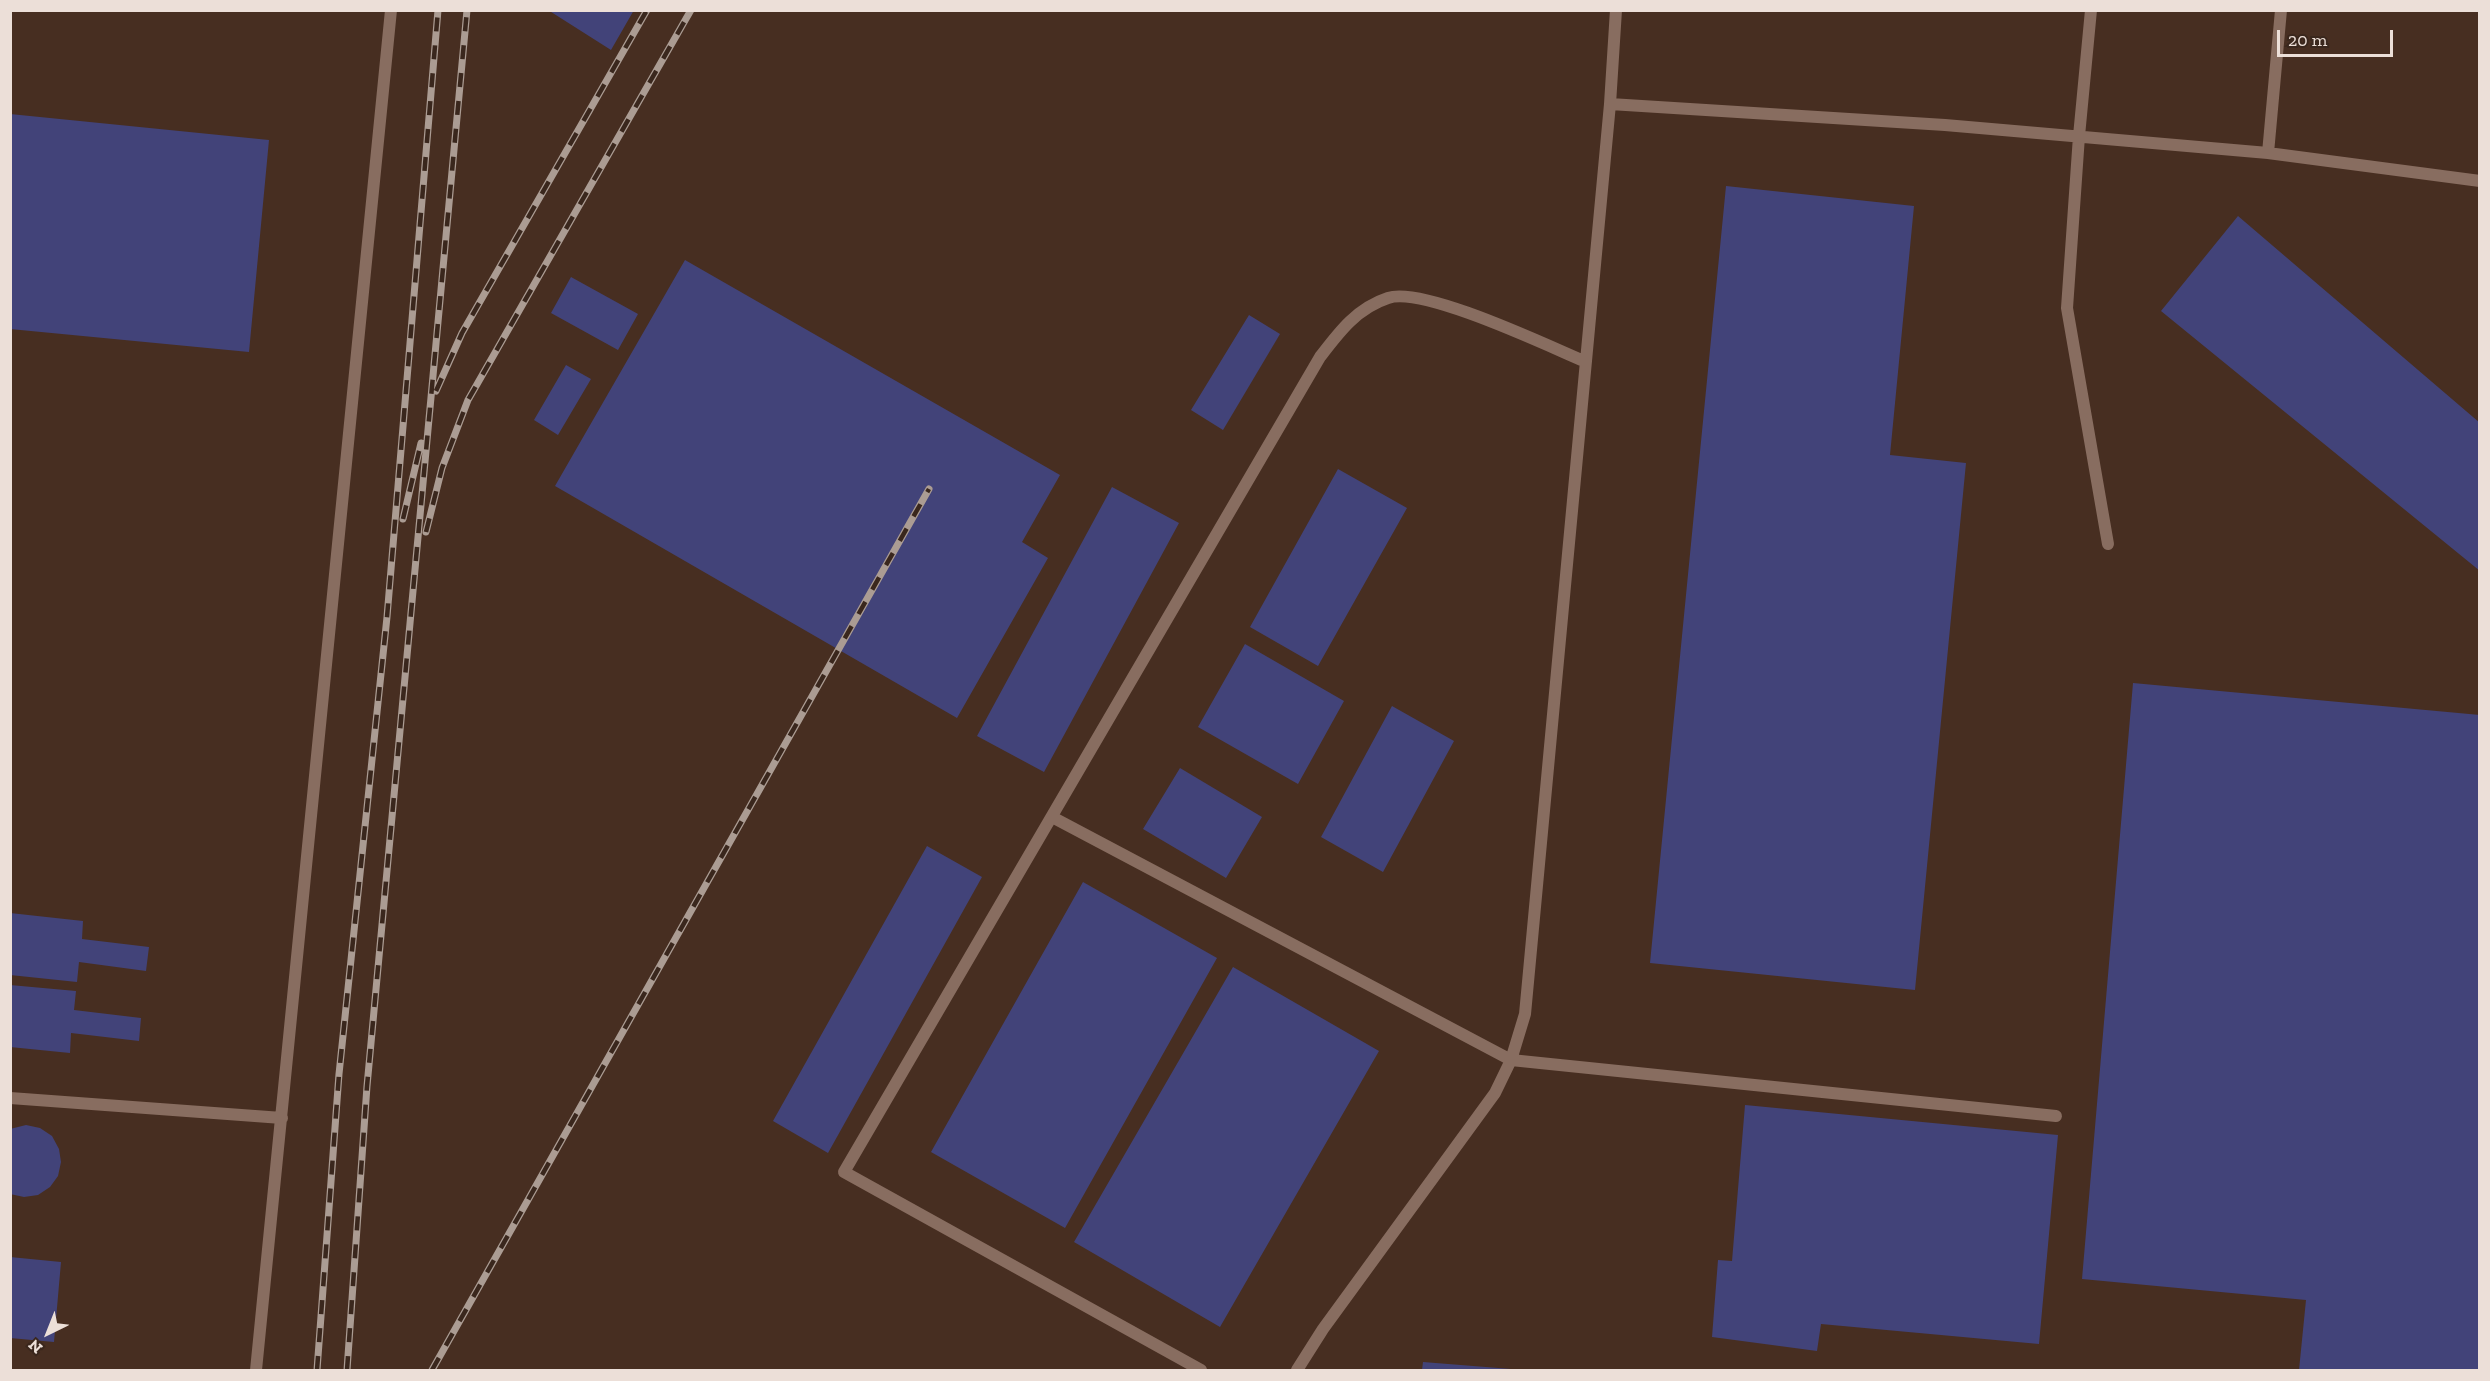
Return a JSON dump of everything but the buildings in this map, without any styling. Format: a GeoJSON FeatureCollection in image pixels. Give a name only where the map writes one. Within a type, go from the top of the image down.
{"type":"FeatureCollection","features":[{"type":"Feature","properties":{"kind":"lane"},"geometry":{"type":"LineString","coordinates":[[256,1371],[391,10]]}},
{"type":"Feature","properties":{"kind":"lane"},"geometry":{"type":"LineString","coordinates":[[1297,1371],[1323,1329],[1495,1093],[1511,1060],[1525,1014],[1610,105],[1616,10]]}},
{"type":"Feature","properties":{"kind":"lane"},"geometry":{"type":"LineString","coordinates":[[2091,10],[2079,136],[2067,308],[2108,544]]}},
{"type":"Feature","properties":{"kind":"lane"},"geometry":{"type":"LineString","coordinates":[[2268,153],[2281,10]]}},
{"type":"Feature","properties":{"kind":"lane"},"geometry":{"type":"LineString","coordinates":[[1610,105],[1945,125],[2079,136],[2268,153],[2480,181]]}},
{"type":"Feature","properties":{"kind":"lane"},"geometry":{"type":"LineString","coordinates":[[1201,1371],[844,1173],[1320,357],[1339,332],[1362,310],[1390,297],[1420,298],[1586,362]]}},
{"type":"Feature","properties":{"kind":"lane"},"geometry":{"type":"LineString","coordinates":[[1052,817],[1511,1060],[2056,1116]]}},
{"type":"Feature","properties":{"kind":"lane"},"geometry":{"type":"LineString","coordinates":[[10,1098],[282,1119]]}},
{"type":"Feature","properties":{"kind":"shaded area"},"geometry":{"type":"Polygon","coordinates":[[[11,11],[2479,11],[2479,1370],[11,1370],[11,11]]]}},
{"type":"Feature","properties":{"kind":"railway"},"geometry":{"type":"LineString","coordinates":[[317,1370],[339,1074],[387,617],[438,10]]}},
{"type":"Feature","properties":{"kind":"railway"},"geometry":{"type":"LineString","coordinates":[[347,1370],[367,1086],[467,10]]}},
{"type":"Feature","properties":{"kind":"railway"},"geometry":{"type":"LineString","coordinates":[[436,391],[462,333],[647,10]]}},
{"type":"Feature","properties":{"kind":"railway"},"geometry":{"type":"LineString","coordinates":[[426,532],[442,468],[468,400],[691,10]]}},
{"type":"Feature","properties":{"kind":"railway"},"geometry":{"type":"LineString","coordinates":[[403,519],[421,443]]}},
{"type":"Feature","properties":{"kind":"railway"},"geometry":{"type":"LineString","coordinates":[[432,1370],[929,489]]}}]}
